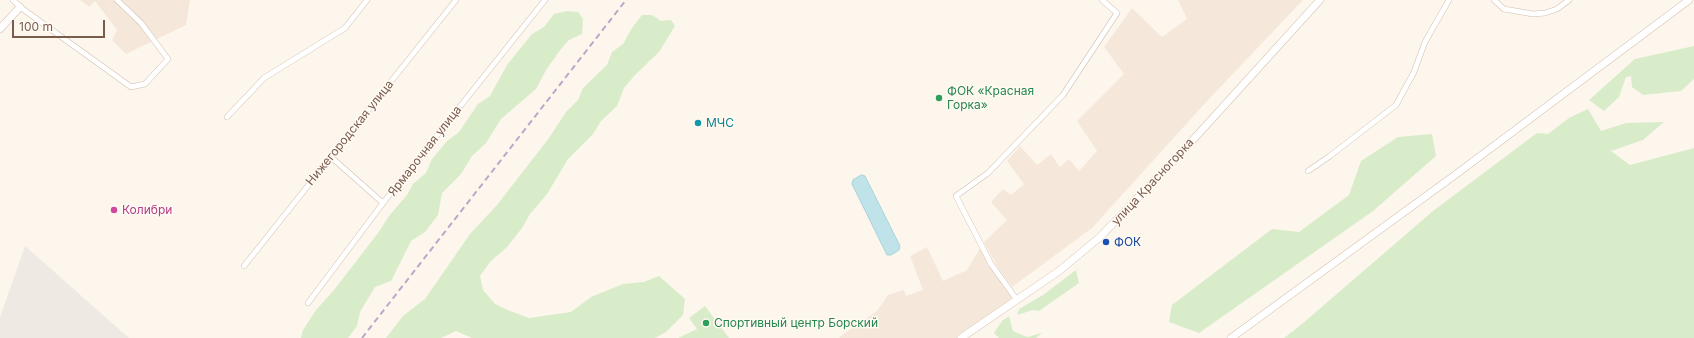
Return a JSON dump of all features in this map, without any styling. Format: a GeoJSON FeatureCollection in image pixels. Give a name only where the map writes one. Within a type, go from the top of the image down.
{"type":"FeatureCollection","features":[{"type":"Feature","properties":{"kind":"main road","name":"улица Красногорка"},"geometry":{"type":"LineString","coordinates":[[961,338],[1059,271],[1100,237],[1182,152],[1320,0]]}},
{"type":"Feature","properties":{"kind":"main road"},"geometry":{"type":"LineString","coordinates":[[1231,338],[1455,175],[1689,0]]}},
{"type":"Feature","properties":{"kind":"main road"},"geometry":{"type":"LineString","coordinates":[[0,29],[20,7]]}},
{"type":"Feature","properties":{"kind":"street"},"geometry":{"type":"LineString","coordinates":[[13,0],[20,7],[131,87],[145,84],[168,59],[141,23],[117,0]]}},
{"type":"Feature","properties":{"kind":"street"},"geometry":{"type":"LineString","coordinates":[[227,117],[264,78],[345,28],[367,0]]}},
{"type":"Feature","properties":{"kind":"street","name":"Нижегородская улица"},"geometry":{"type":"LineString","coordinates":[[244,266],[456,0]]}},
{"type":"Feature","properties":{"kind":"street","name":"Ярмарочная улица"},"geometry":{"type":"LineString","coordinates":[[308,303],[384,203],[545,0]]}},
{"type":"Feature","properties":{"kind":"street"},"geometry":{"type":"LineString","coordinates":[[1017,300],[988,258],[956,196],[988,173],[1063,95],[1117,13],[1102,0]]}},
{"type":"Feature","properties":{"kind":"street"},"geometry":{"type":"LineString","coordinates":[[1308,171],[1330,156],[1396,105],[1414,72],[1425,42],[1449,0]]}},
{"type":"Feature","properties":{"kind":"street"},"geometry":{"type":"LineString","coordinates":[[1494,0],[1504,9],[1533,14],[1545,13],[1557,9],[1569,0]]}},
{"type":"Feature","properties":{"kind":"street"},"geometry":{"type":"LineString","coordinates":[[331,157],[384,203]]}},
{"type":"Feature","properties":{"kind":"shaded area"},"geometry":{"type":"Polygon","coordinates":[[[80,0],[190,0],[186,25],[126,54],[112,40],[117,30],[95,1],[89,7],[80,0]]]}},
{"type":"Feature","properties":{"kind":"shaded area"},"geometry":{"type":"Polygon","coordinates":[[[1178,0],[1303,0],[1208,100],[1092,228],[1012,287],[997,266],[984,242],[1007,220],[991,202],[1003,189],[1011,195],[1024,184],[1007,161],[1020,146],[1037,165],[1051,154],[1060,167],[1069,159],[1079,171],[1097,151],[1077,121],[1124,74],[1104,47],[1132,8],[1162,37],[1187,19],[1178,0]]]}},
{"type":"Feature","properties":{"kind":"shaded area"},"geometry":{"type":"Polygon","coordinates":[[[982,245],[988,258],[1017,300],[961,338],[839,338],[877,311],[888,295],[904,290],[906,296],[923,290],[910,256],[927,247],[943,281],[967,270],[982,245]]]}},
{"type":"Feature","properties":{"kind":"shaded area"},"geometry":{"type":"Polygon","coordinates":[[[25,246],[129,338],[0,338],[0,317],[25,246]]]}},
{"type":"Feature","properties":{"kind":"green space"},"geometry":{"type":"Polygon","coordinates":[[[567,11],[578,12],[583,19],[582,34],[569,40],[561,49],[546,70],[536,89],[501,119],[486,143],[472,156],[461,174],[442,193],[438,215],[425,232],[411,241],[391,281],[375,287],[360,312],[357,326],[348,338],[301,338],[303,330],[316,310],[334,290],[378,233],[389,216],[407,195],[413,184],[426,173],[432,159],[447,141],[459,132],[478,104],[490,96],[507,65],[532,34],[544,27],[554,14],[567,11]]]}},
{"type":"Feature","properties":{"kind":"green space"},"geometry":{"type":"Polygon","coordinates":[[[642,15],[652,15],[661,21],[671,20],[675,26],[659,52],[624,88],[617,106],[601,121],[593,134],[568,159],[547,194],[530,214],[522,228],[507,247],[490,262],[480,276],[483,290],[495,304],[529,318],[571,312],[591,297],[623,284],[644,282],[659,276],[685,299],[683,315],[666,332],[655,338],[472,338],[456,331],[441,338],[386,338],[403,316],[425,299],[470,234],[497,205],[549,138],[566,112],[578,100],[583,88],[607,65],[612,52],[623,44],[632,28],[642,15]]]}},
{"type":"Feature","properties":{"kind":"green space"},"geometry":{"type":"Polygon","coordinates":[[[1694,46],[1694,79],[1681,91],[1643,95],[1632,87],[1631,76],[1626,77],[1619,97],[1604,111],[1589,100],[1635,59],[1694,46]]]}},
{"type":"Feature","properties":{"kind":"green space"},"geometry":{"type":"Polygon","coordinates":[[[1588,109],[1601,131],[1626,123],[1664,122],[1643,140],[1611,151],[1630,165],[1694,148],[1694,338],[1284,338],[1433,211],[1537,133],[1548,134],[1569,118],[1588,109]]]}},
{"type":"Feature","properties":{"kind":"green space"},"geometry":{"type":"Polygon","coordinates":[[[1432,134],[1436,156],[1373,211],[1199,333],[1169,322],[1172,305],[1272,229],[1299,232],[1349,195],[1361,161],[1398,137],[1432,134]]]}},
{"type":"Feature","properties":{"kind":"green space"},"geometry":{"type":"Polygon","coordinates":[[[1076,270],[1079,283],[1039,311],[1033,310],[1017,315],[1019,309],[1043,295],[1076,270]]]}},
{"type":"Feature","properties":{"kind":"green space","name":"Спортивный центр Борский"},"geometry":{"type":"Polygon","coordinates":[[[705,306],[729,338],[678,338],[697,329],[689,318],[705,306]]]}},
{"type":"Feature","properties":{"kind":"green space"},"geometry":{"type":"Polygon","coordinates":[[[1009,316],[1013,331],[1027,337],[1042,333],[1036,338],[999,338],[994,333],[1002,321],[1009,316]]]}},
{"type":"Feature","properties":{"kind":"water"},"geometry":{"type":"Polygon","coordinates":[[[862,175],[865,176],[900,246],[899,250],[891,255],[887,255],[852,184],[853,180],[862,175]]]}},
{"type":"Feature","properties":{"kind":"railway"},"geometry":{"type":"LineString","coordinates":[[362,338],[626,0]]}},
{"type":"Feature","properties":{"kind":"place","name":"ФОК «Красная Горка»"},"geometry":{"type":"Point","coordinates":[939,98]}},
{"type":"Feature","properties":{"kind":"place","name":"МЧС"},"geometry":{"type":"Point","coordinates":[698,123]}},
{"type":"Feature","properties":{"kind":"place","name":"Колибри"},"geometry":{"type":"Point","coordinates":[114,210]}},
{"type":"Feature","properties":{"kind":"place","name":"ФОК"},"geometry":{"type":"Point","coordinates":[1106,242]}},
{"type":"Feature","properties":{"kind":"place","name":"Спортивный центр Борский"},"geometry":{"type":"Point","coordinates":[706,323]}}]}
